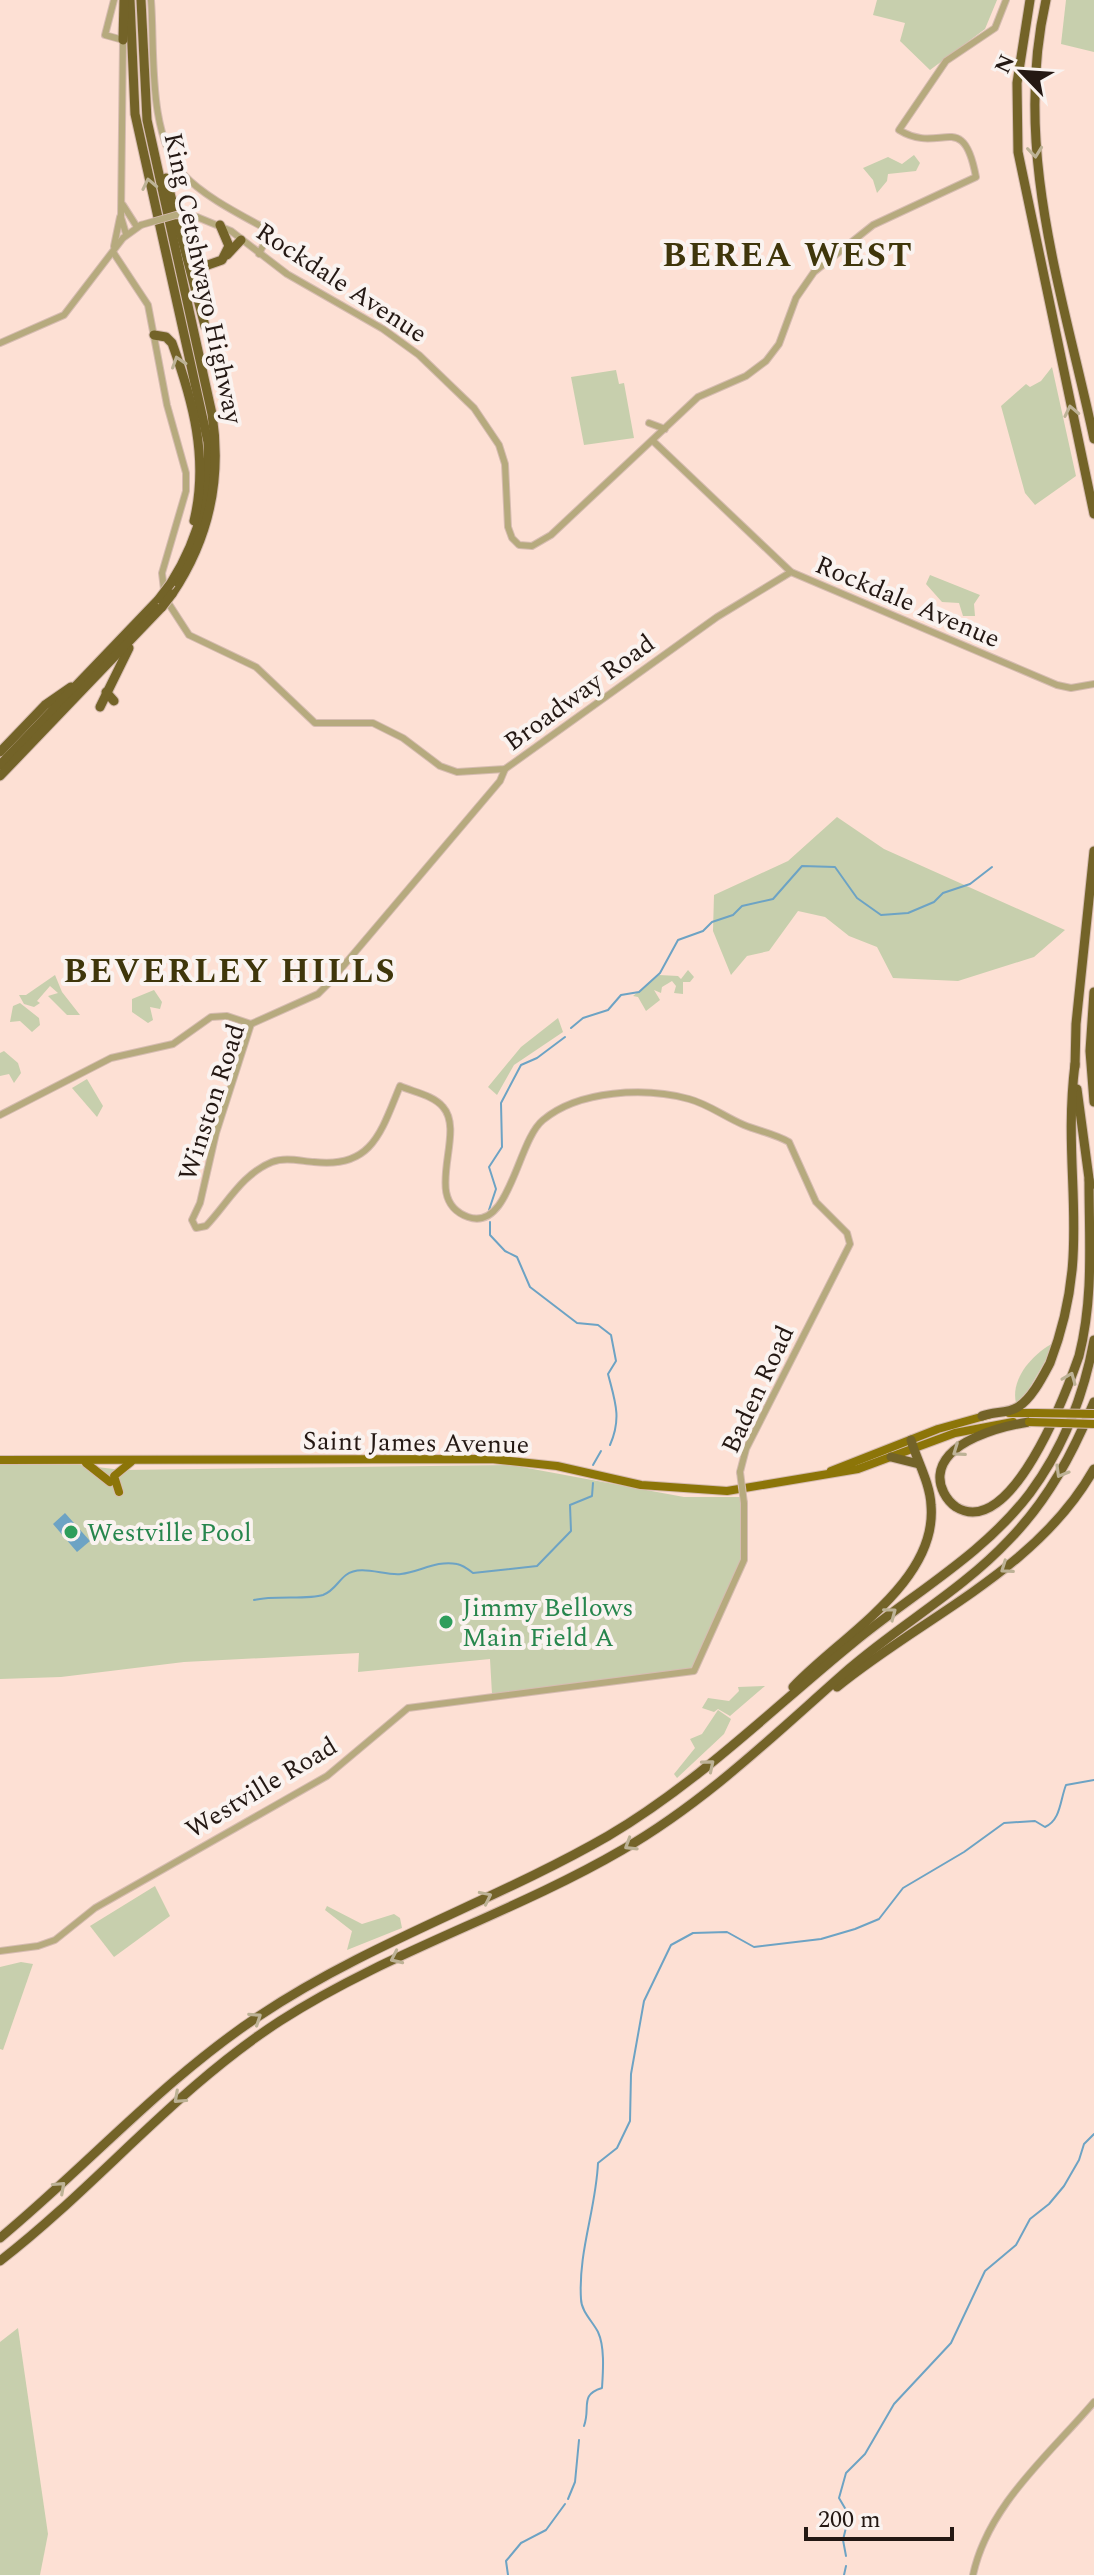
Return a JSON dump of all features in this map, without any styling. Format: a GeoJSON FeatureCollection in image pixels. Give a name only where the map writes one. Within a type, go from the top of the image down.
{"type":"FeatureCollection","features":[{"type":"Feature","properties":{"kind":"highway"},"geometry":{"type":"LineString","coordinates":[[123,40],[127,0]]}},
{"type":"Feature","properties":{"kind":"highway","name":"King Cetshwayo Highway"},"geometry":{"type":"LineString","coordinates":[[127,0],[137,124],[208,442],[209,474],[203,510],[172,589]]}},
{"type":"Feature","properties":{"kind":"highway","name":"King Cetshwayo Highway"},"geometry":{"type":"LineString","coordinates":[[1,773],[134,638],[172,589],[204,534],[214,496],[215,435],[146,101],[141,0]]}},
{"type":"Feature","properties":{"kind":"highway"},"geometry":{"type":"LineString","coordinates":[[1030,0],[1017,83],[1018,152],[1094,514]]}},
{"type":"Feature","properties":{"kind":"highway"},"geometry":{"type":"LineString","coordinates":[[1048,0],[1042,19],[1032,101],[1035,154],[1094,439]]}},
{"type":"Feature","properties":{"kind":"highway"},"geometry":{"type":"LineString","coordinates":[[146,101],[205,326]]}},
{"type":"Feature","properties":{"kind":"highway"},"geometry":{"type":"LineString","coordinates":[[220,225],[228,239],[227,255]]}},
{"type":"Feature","properties":{"kind":"highway"},"geometry":{"type":"LineString","coordinates":[[185,251],[193,261],[205,266],[217,264],[241,240]]}},
{"type":"Feature","properties":{"kind":"highway"},"geometry":{"type":"LineString","coordinates":[[154,335],[165,336],[172,343],[199,437],[197,508],[177,574]]}},
{"type":"Feature","properties":{"kind":"highway"},"geometry":{"type":"LineString","coordinates":[[204,534],[217,494],[222,425]]}},
{"type":"Feature","properties":{"kind":"highway","name":"King Cetshwayo Highway"},"geometry":{"type":"LineString","coordinates":[[1,773],[83,680],[161,603]]}},
{"type":"Feature","properties":{"kind":"highway"},"geometry":{"type":"LineString","coordinates":[[100,707],[134,638]]}},
{"type":"Feature","properties":{"kind":"highway"},"geometry":{"type":"LineString","coordinates":[[0,752],[51,700],[83,680]]}},
{"type":"Feature","properties":{"kind":"highway"},"geometry":{"type":"LineString","coordinates":[[106,692],[114,701]]}},
{"type":"Feature","properties":{"kind":"highway"},"geometry":{"type":"LineString","coordinates":[[982,1416],[1013,1410],[1030,1396],[1060,1345],[1077,1296],[1084,1235],[1072,1104],[1094,851]]}},
{"type":"Feature","properties":{"kind":"highway"},"geometry":{"type":"LineString","coordinates":[[1094,992],[1090,1051],[1094,1102]]}},
{"type":"Feature","properties":{"kind":"highway"},"geometry":{"type":"LineString","coordinates":[[1075,1064],[1094,1209]]}},
{"type":"Feature","properties":{"kind":"highway"},"geometry":{"type":"LineString","coordinates":[[1029,1422],[1000,1429],[950,1454],[942,1467],[940,1480],[951,1503],[969,1512],[980,1512],[1002,1500],[1033,1458],[1066,1389],[1084,1340],[1091,1305],[1093,1264],[1089,1180]]}},
{"type":"Feature","properties":{"kind":"highway"},"geometry":{"type":"LineString","coordinates":[[0,2238],[65,2183],[181,2073],[259,2016],[337,1969],[608,1836],[690,1781],[855,1641],[973,1551],[1010,1517],[1045,1470],[1069,1424],[1094,1340]]}},
{"type":"Feature","properties":{"kind":"highway"},"geometry":{"type":"LineString","coordinates":[[0,2261],[210,2071],[281,2021],[384,1964],[622,1850],[696,1802],[1007,1542],[1056,1481],[1094,1402]]}},
{"type":"Feature","properties":{"kind":"highway"},"geometry":{"type":"LineString","coordinates":[[766,1716],[914,1571],[931,1530],[931,1505],[912,1444]]}},
{"type":"Feature","properties":{"kind":"highway"},"geometry":{"type":"LineString","coordinates":[[891,1457],[919,1464]]}},
{"type":"Feature","properties":{"kind":"highway"},"geometry":{"type":"LineString","coordinates":[[796,1716],[1034,1546],[1073,1503],[1094,1469]]}},
{"type":"Feature","properties":{"kind":"main road","name":"Saint James Avenue"},"geometry":{"type":"LineString","coordinates":[[5,1460],[491,1459],[557,1466],[641,1485],[707,1492],[752,1489],[858,1469],[982,1416],[1094,1414]]}},
{"type":"Feature","properties":{"kind":"main road","name":"Saint James Avenue"},"geometry":{"type":"LineString","coordinates":[[817,1476],[977,1426],[1029,1422],[1094,1424]]}},
{"type":"Feature","properties":{"kind":"main road"},"geometry":{"type":"LineString","coordinates":[[84,1462],[110,1482]]}},
{"type":"Feature","properties":{"kind":"main road"},"geometry":{"type":"LineString","coordinates":[[119,1492],[114,1476],[132,1462]]}},
{"type":"Feature","properties":{"kind":"street"},"geometry":{"type":"LineString","coordinates":[[114,0],[105,35],[123,40],[122,202],[126,234]]}},
{"type":"Feature","properties":{"kind":"street"},"geometry":{"type":"LineString","coordinates":[[151,0],[158,107],[175,161],[192,182],[270,231],[259,254]]}},
{"type":"Feature","properties":{"kind":"street"},"geometry":{"type":"LineString","coordinates":[[653,441],[698,397],[746,376],[766,361],[779,344],[805,283],[854,239],[884,218],[976,177],[972,152],[964,141],[951,137],[920,139],[899,130],[946,61],[995,28],[1006,0]]}},
{"type":"Feature","properties":{"kind":"street"},"geometry":{"type":"LineString","coordinates":[[122,202],[139,226]]}},
{"type":"Feature","properties":{"kind":"street"},"geometry":{"type":"LineString","coordinates":[[122,202],[113,252],[142,292],[154,335]]}},
{"type":"Feature","properties":{"kind":"street","name":"Rockdale Avenue"},"geometry":{"type":"LineString","coordinates":[[0,343],[67,312],[126,234],[139,226],[176,215],[197,217],[220,225],[259,254],[397,338],[474,408],[503,455],[508,527],[519,545],[535,546],[551,535],[653,441],[791,572],[1057,685],[1092,684]]}},
{"type":"Feature","properties":{"kind":"street","name":"Broadway Road"},"geometry":{"type":"LineString","coordinates":[[154,335],[167,405],[186,478],[161,577],[165,598],[178,622],[191,637],[256,667],[305,715],[320,725],[373,723],[403,738],[450,770],[472,773],[505,769],[717,617],[791,572]]}},
{"type":"Feature","properties":{"kind":"street"},"geometry":{"type":"LineString","coordinates":[[649,423],[665,429]]}},
{"type":"Feature","properties":{"kind":"street"},"geometry":{"type":"LineString","coordinates":[[640,452],[664,453]]}},
{"type":"Feature","properties":{"kind":"street","name":"Winston Road"},"geometry":{"type":"LineString","coordinates":[[505,769],[491,792],[328,984],[318,994],[251,1024],[216,1133],[200,1203],[192,1220],[196,1228],[206,1226],[252,1173],[276,1160],[332,1164],[362,1155],[379,1135],[400,1086],[434,1100],[447,1113],[448,1197],[459,1212],[475,1219],[493,1213],[504,1201],[528,1138],[541,1122],[567,1106],[589,1100],[633,1092],[689,1099],[789,1142]]}},
{"type":"Feature","properties":{"kind":"street"},"geometry":{"type":"LineString","coordinates":[[0,1115],[111,1058],[173,1044],[211,1017],[227,1016],[251,1024]]}},
{"type":"Feature","properties":{"kind":"street","name":"Baden Road"},"geometry":{"type":"LineString","coordinates":[[694,1671],[744,1560],[744,1503],[740,1472],[746,1449],[849,1247],[847,1233],[816,1202],[789,1142]]}},
{"type":"Feature","properties":{"kind":"street","name":"Westville Road"},"geometry":{"type":"LineString","coordinates":[[0,1951],[38,1946],[55,1940],[95,1908],[327,1776],[408,1708],[694,1671]]}},
{"type":"Feature","properties":{"kind":"street"},"geometry":{"type":"LineString","coordinates":[[973,2575],[982,2543],[994,2519],[1094,2402]]}},
{"type":"Feature","properties":{"kind":"green space"},"geometry":{"type":"Polygon","coordinates":[[[877,0],[997,0],[985,29],[930,70],[900,41],[905,23],[873,15],[877,0]]]}},
{"type":"Feature","properties":{"kind":"green space"},"geometry":{"type":"Polygon","coordinates":[[[1066,0],[1094,0],[1094,52],[1061,44],[1066,0]]]}},
{"type":"Feature","properties":{"kind":"green space"},"geometry":{"type":"Polygon","coordinates":[[[914,155],[920,163],[916,171],[888,174],[887,181],[877,193],[873,180],[863,168],[888,157],[902,164],[914,155]]]}},
{"type":"Feature","properties":{"kind":"green space"},"geometry":{"type":"Polygon","coordinates":[[[1052,367],[1076,476],[1035,505],[1025,493],[1001,406],[1026,384],[1030,387],[1041,381],[1052,367]]]}},
{"type":"Feature","properties":{"kind":"green space"},"geometry":{"type":"Polygon","coordinates":[[[616,370],[619,384],[624,383],[634,438],[584,445],[571,377],[616,370]]]}},
{"type":"Feature","properties":{"kind":"green space"},"geometry":{"type":"Polygon","coordinates":[[[930,575],[980,595],[974,604],[975,616],[963,616],[959,603],[942,602],[926,584],[930,575]]]}},
{"type":"Feature","properties":{"kind":"green space"},"geometry":{"type":"Polygon","coordinates":[[[837,817],[884,849],[1065,930],[1034,957],[958,981],[893,978],[877,947],[849,936],[825,917],[798,911],[769,951],[747,956],[731,975],[713,931],[714,895],[788,861],[837,817]]]}},
{"type":"Feature","properties":{"kind":"green space"},"geometry":{"type":"Polygon","coordinates":[[[688,970],[694,977],[690,982],[683,982],[683,994],[674,993],[676,986],[672,981],[662,987],[661,993],[654,990],[660,1000],[646,1011],[638,997],[633,996],[659,975],[678,976],[681,979],[688,970]]]}},
{"type":"Feature","properties":{"kind":"green space"},"geometry":{"type":"Polygon","coordinates":[[[55,975],[62,992],[80,1015],[67,1015],[48,996],[58,993],[50,986],[37,1001],[40,1003],[34,1007],[24,1004],[19,995],[26,995],[55,975]]]}},
{"type":"Feature","properties":{"kind":"green space"},"geometry":{"type":"Polygon","coordinates":[[[154,990],[162,1002],[160,1009],[150,1007],[153,1020],[148,1023],[132,1012],[132,999],[154,990]]]}},
{"type":"Feature","properties":{"kind":"green space"},"geometry":{"type":"Polygon","coordinates":[[[20,1003],[39,1018],[40,1025],[32,1032],[20,1021],[10,1022],[13,1006],[20,1003]]]}},
{"type":"Feature","properties":{"kind":"green space"},"geometry":{"type":"Polygon","coordinates":[[[558,1018],[563,1032],[514,1065],[497,1095],[488,1087],[521,1047],[558,1018]]]}},
{"type":"Feature","properties":{"kind":"green space"},"geometry":{"type":"Polygon","coordinates":[[[4,1051],[18,1063],[21,1073],[14,1083],[9,1074],[0,1076],[0,1053],[4,1051]]]}},
{"type":"Feature","properties":{"kind":"green space"},"geometry":{"type":"Polygon","coordinates":[[[87,1079],[103,1106],[97,1117],[72,1088],[87,1079]]]}},
{"type":"Feature","properties":{"kind":"green space"},"geometry":{"type":"Polygon","coordinates":[[[1057,1341],[1026,1394],[1016,1403],[1020,1375],[1032,1359],[1057,1341]]]}},
{"type":"Feature","properties":{"kind":"green space"},"geometry":{"type":"Polygon","coordinates":[[[0,1465],[80,1465],[122,1470],[511,1465],[684,1497],[743,1497],[743,1560],[693,1671],[492,1694],[490,1659],[358,1672],[359,1653],[184,1662],[61,1677],[0,1679],[0,1465]]]}},
{"type":"Feature","properties":{"kind":"green space"},"geometry":{"type":"Polygon","coordinates":[[[765,1686],[730,1716],[718,1709],[714,1712],[702,1708],[708,1698],[729,1701],[739,1691],[738,1687],[765,1686]]]}},
{"type":"Feature","properties":{"kind":"green space"},"geometry":{"type":"Polygon","coordinates":[[[718,1710],[731,1719],[724,1734],[677,1778],[674,1774],[695,1748],[690,1739],[702,1734],[718,1710]]]}},
{"type":"Feature","properties":{"kind":"green space"},"geometry":{"type":"Polygon","coordinates":[[[155,1886],[170,1916],[114,1957],[90,1926],[155,1886]]]}},
{"type":"Feature","properties":{"kind":"green space"},"geometry":{"type":"Polygon","coordinates":[[[327,1906],[362,1924],[394,1914],[400,1918],[402,1928],[347,1950],[352,1931],[325,1910],[327,1906]]]}},
{"type":"Feature","properties":{"kind":"green space"},"geometry":{"type":"Polygon","coordinates":[[[21,1962],[33,1964],[3,2050],[0,2049],[0,1967],[21,1962]]]}},
{"type":"Feature","properties":{"kind":"green space"},"geometry":{"type":"Polygon","coordinates":[[[18,2328],[48,2534],[40,2575],[0,2575],[0,2342],[18,2328]]]}},
{"type":"Feature","properties":{"kind":"water","name":"Westville Pool"},"geometry":{"type":"Polygon","coordinates":[[[65,1513],[90,1541],[77,1552],[53,1524],[65,1513]]]}},
{"type":"Feature","properties":{"kind":"waterway"},"geometry":{"type":"LineString","coordinates":[[571,1028],[583,1018],[608,1010],[621,995],[639,992],[660,973],[678,940],[703,931],[712,922],[733,915],[742,906],[773,899],[802,866],[835,867],[857,898],[881,915],[908,913],[934,902],[943,893],[970,884],[992,867]]}},
{"type":"Feature","properties":{"kind":"waterway"},"geometry":{"type":"LineString","coordinates":[[489,1210],[496,1189],[489,1167],[502,1147],[501,1103],[521,1065],[537,1058],[565,1037]]}},
{"type":"Feature","properties":{"kind":"waterway"},"geometry":{"type":"LineString","coordinates":[[490,1222],[490,1235],[505,1251],[517,1257],[530,1287],[577,1323],[598,1325],[611,1335],[616,1361],[608,1374],[615,1401],[616,1426],[610,1445]]}},
{"type":"Feature","properties":{"kind":"waterway"},"geometry":{"type":"LineString","coordinates":[[593,1465],[601,1451]]}},
{"type":"Feature","properties":{"kind":"waterway"},"geometry":{"type":"LineString","coordinates":[[254,1600],[323,1595],[346,1575],[359,1570],[401,1574],[449,1563],[461,1565],[473,1573],[537,1566],[571,1531],[570,1505],[592,1496],[593,1483]]}},
{"type":"Feature","properties":{"kind":"waterway"},"geometry":{"type":"LineString","coordinates":[[584,2426],[588,2398],[602,2388],[603,2375],[600,2338],[581,2299],[582,2264],[598,2163],[617,2148],[630,2121],[631,2074],[644,2001],[671,1945],[693,1933],[727,1932],[754,1947],[821,1939],[855,1929],[879,1919],[903,1888],[964,1852],[1004,1823],[1035,1821],[1045,1827],[1050,1824],[1057,1815],[1066,1785],[1094,1780]]}},
{"type":"Feature","properties":{"kind":"waterway"},"geometry":{"type":"LineString","coordinates":[[846,2556],[843,2540],[849,2515],[839,2498],[846,2473],[865,2454],[894,2404],[951,2343],[985,2271],[1016,2245],[1030,2219],[1049,2204],[1064,2186],[1084,2144],[1094,2134]]}},
{"type":"Feature","properties":{"kind":"waterway"},"geometry":{"type":"LineString","coordinates":[[568,2499],[575,2482],[579,2440]]}},
{"type":"Feature","properties":{"kind":"waterway"},"geometry":{"type":"LineString","coordinates":[[508,2575],[506,2561],[521,2543],[546,2530],[565,2504]]}},
{"type":"Feature","properties":{"kind":"waterway"},"geometry":{"type":"LineString","coordinates":[[844,2575],[846,2566]]}},
{"type":"Feature","properties":{"kind":"place","name":"Westville Pool"},"geometry":{"type":"Point","coordinates":[71,1532]}},
{"type":"Feature","properties":{"kind":"place","name":"Jimmy Bellows Main Field A"},"geometry":{"type":"Point","coordinates":[446,1622]}},
{"type":"Feature","properties":{"kind":"district","name":"BEREA WEST"},"geometry":{"type":"Point","coordinates":[788,254]}},
{"type":"Feature","properties":{"kind":"district","name":"BEVERLEY HILLS"},"geometry":{"type":"Point","coordinates":[230,970]}}]}
